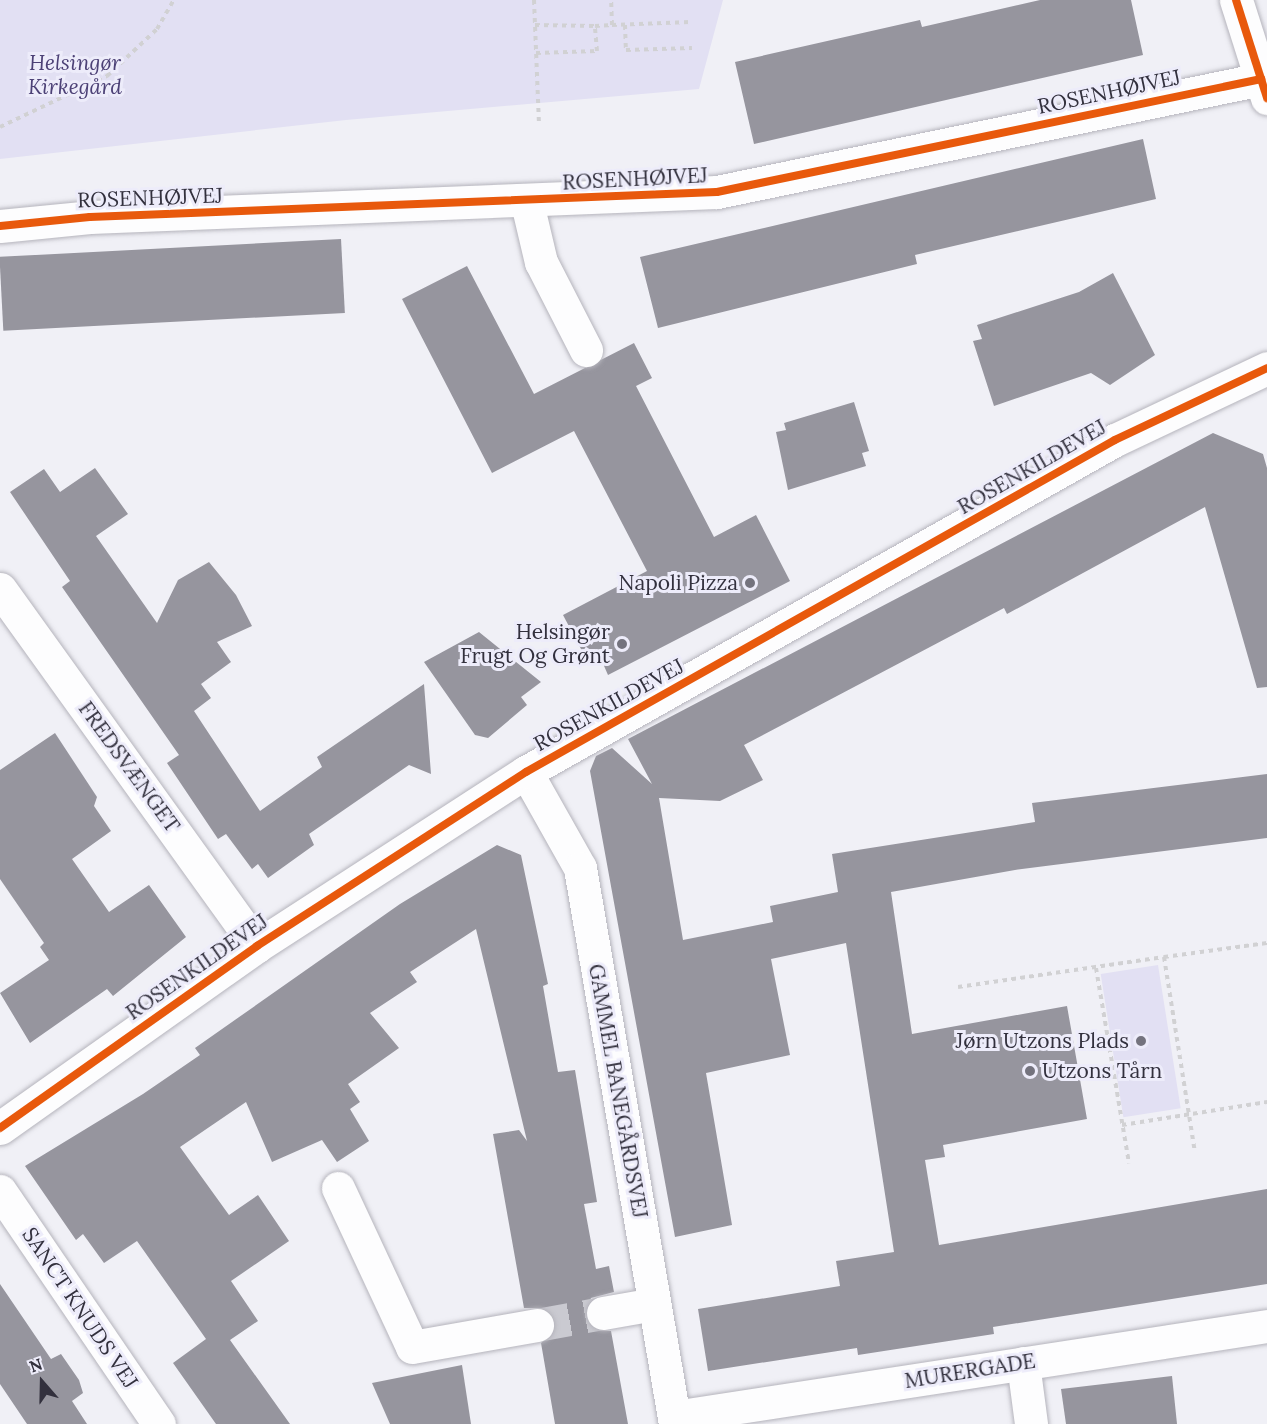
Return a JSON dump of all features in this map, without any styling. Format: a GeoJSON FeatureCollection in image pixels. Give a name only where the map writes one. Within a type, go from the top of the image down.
{"type":"FeatureCollection","features":[{"type":"Feature","properties":{"kind":"street"},"geometry":{"type":"LineString","coordinates":[[1236,0],[1264,88]]}},
{"type":"Feature","properties":{"kind":"street","name":"ROSENHØJVEJ"},"geometry":{"type":"LineString","coordinates":[[0,226],[90,217],[527,203],[717,192],[1264,88]]}},
{"type":"Feature","properties":{"kind":"street"},"geometry":{"type":"LineString","coordinates":[[527,203],[541,262],[586,350]]}},
{"type":"Feature","properties":{"kind":"street","name":"ROSENKILDEVEJ"},"geometry":{"type":"LineString","coordinates":[[4,1117],[258,946],[526,771],[1115,440],[1267,368]]}},
{"type":"Feature","properties":{"kind":"street","name":"FREDSVÆNGET"},"geometry":{"type":"LineString","coordinates":[[0,589],[258,946]]}},
{"type":"Feature","properties":{"kind":"street","name":"GAMMEL BANEGÅRDSVEJ"},"geometry":{"type":"LineString","coordinates":[[526,771],[580,868],[674,1420]]}},
{"type":"Feature","properties":{"kind":"street"},"geometry":{"type":"LineString","coordinates":[[338,1188],[412,1347],[537,1325]]}},
{"type":"Feature","properties":{"kind":"street","name":"SANCT KNUDS VEJ"},"geometry":{"type":"LineString","coordinates":[[0,1191],[159,1424]]}},
{"type":"Feature","properties":{"kind":"street"},"geometry":{"type":"LineString","coordinates":[[603,1313],[654,1304]]}},
{"type":"Feature","properties":{"kind":"street","name":"MURERGADE"},"geometry":{"type":"LineString","coordinates":[[674,1420],[1267,1326]]}},
{"type":"Feature","properties":{"kind":"street"},"geometry":{"type":"LineString","coordinates":[[1023,1363],[1032,1424]]}},
{"type":"Feature","properties":{"kind":"path"},"geometry":{"type":"LineString","coordinates":[[0,127],[106,76],[157,29],[174,0]]}},
{"type":"Feature","properties":{"kind":"path"},"geometry":{"type":"LineString","coordinates":[[534,0],[539,124]]}},
{"type":"Feature","properties":{"kind":"path"},"geometry":{"type":"LineString","coordinates":[[611,0],[612,25]]}},
{"type":"Feature","properties":{"kind":"path"},"geometry":{"type":"LineString","coordinates":[[535,26],[690,22]]}},
{"type":"Feature","properties":{"kind":"path"},"geometry":{"type":"LineString","coordinates":[[625,25],[626,50],[692,48]]}},
{"type":"Feature","properties":{"kind":"path"},"geometry":{"type":"LineString","coordinates":[[536,53],[597,51],[595,26]]}},
{"type":"Feature","properties":{"kind":"path"},"geometry":{"type":"LineString","coordinates":[[958,987],[1267,943]]}},
{"type":"Feature","properties":{"kind":"path"},"geometry":{"type":"LineString","coordinates":[[1164,957],[1195,1152]]}},
{"type":"Feature","properties":{"kind":"path"},"geometry":{"type":"LineString","coordinates":[[1096,968],[1129,1163]]}},
{"type":"Feature","properties":{"kind":"path"},"geometry":{"type":"LineString","coordinates":[[1122,1125],[1267,1102]]}},
{"type":"Feature","properties":{"kind":"green space","name":"Helsingør Kirkegård"},"geometry":{"type":"Polygon","coordinates":[[[0,0],[723,0],[699,89],[346,120],[0,159],[0,0]]]}},
{"type":"Feature","properties":{"kind":"green space","name":"Jørn Utzons Plads"},"geometry":{"type":"Polygon","coordinates":[[[1158,965],[1181,1108],[1123,1117],[1101,974],[1158,965]]]}},
{"type":"Feature","properties":{"kind":"building"},"geometry":{"type":"Polygon","coordinates":[[[1040,0],[1131,0],[1143,55],[754,144],[735,62],[920,20],[922,27],[1040,0]]]}},
{"type":"Feature","properties":{"kind":"building"},"geometry":{"type":"Polygon","coordinates":[[[1143,139],[1156,199],[915,255],[917,264],[658,328],[640,257],[1143,139]]]}},
{"type":"Feature","properties":{"kind":"building"},"geometry":{"type":"Polygon","coordinates":[[[341,239],[345,313],[3,331],[0,257],[341,239]]]}},
{"type":"Feature","properties":{"kind":"building"},"geometry":{"type":"Polygon","coordinates":[[[467,266],[534,394],[634,343],[652,378],[636,386],[714,537],[756,515],[790,581],[608,675],[601,659],[590,666],[563,615],[647,571],[574,431],[492,473],[402,299],[467,266]]]}},
{"type":"Feature","properties":{"kind":"building"},"geometry":{"type":"Polygon","coordinates":[[[1113,273],[1155,355],[1110,385],[1091,373],[994,406],[973,341],[982,339],[977,325],[1079,292],[1113,273]]]}},
{"type":"Feature","properties":{"kind":"building"},"geometry":{"type":"Polygon","coordinates":[[[854,402],[869,451],[862,453],[866,466],[788,490],[776,432],[786,430],[784,423],[854,402]]]}},
{"type":"Feature","properties":{"kind":"building"},"geometry":{"type":"Polygon","coordinates":[[[1213,433],[1263,454],[1267,468],[1267,687],[1257,688],[1205,507],[1007,614],[1004,608],[744,745],[763,780],[720,801],[659,798],[683,940],[773,922],[770,906],[838,892],[832,854],[1035,822],[1032,803],[1267,774],[1267,838],[1015,870],[891,892],[912,1034],[1067,1006],[1087,1119],[943,1145],[945,1157],[925,1160],[939,1245],[1267,1189],[1267,1284],[993,1327],[994,1334],[858,1355],[857,1348],[708,1371],[698,1309],[840,1286],[836,1261],[894,1252],[846,943],[771,959],[790,1055],[706,1073],[732,1225],[675,1237],[590,771],[596,756],[612,748],[652,784],[628,739],[1213,433]]]}},
{"type":"Feature","properties":{"kind":"building"},"geometry":{"type":"Polygon","coordinates":[[[95,468],[128,514],[96,536],[157,623],[178,580],[209,562],[236,595],[252,626],[217,642],[231,662],[201,684],[211,698],[194,711],[260,811],[322,767],[317,757],[424,684],[431,774],[409,765],[309,834],[314,845],[268,878],[258,864],[252,869],[226,834],[218,839],[167,763],[179,755],[62,587],[70,581],[10,492],[44,469],[60,492],[95,468]]]}},
{"type":"Feature","properties":{"kind":"building"},"geometry":{"type":"Polygon","coordinates":[[[479,632],[541,682],[521,697],[527,705],[488,738],[475,735],[424,662],[479,632]]]}},
{"type":"Feature","properties":{"kind":"building"},"geometry":{"type":"Polygon","coordinates":[[[55,733],[97,797],[94,806],[111,831],[72,859],[109,912],[149,885],[186,937],[113,996],[107,989],[30,1043],[0,993],[49,960],[40,947],[44,943],[0,879],[0,770],[55,733]]]}},
{"type":"Feature","properties":{"kind":"building"},"geometry":{"type":"Polygon","coordinates":[[[497,845],[521,855],[548,984],[543,986],[558,1072],[575,1070],[597,1202],[584,1204],[596,1269],[609,1266],[614,1292],[591,1298],[585,1316],[596,1330],[611,1331],[628,1424],[555,1424],[541,1343],[554,1332],[555,1321],[544,1308],[524,1308],[493,1134],[519,1130],[527,1141],[476,929],[410,972],[417,982],[370,1013],[399,1048],[348,1084],[360,1102],[350,1109],[369,1141],[337,1162],[322,1140],[272,1162],[246,1102],[180,1147],[229,1215],[258,1195],[289,1241],[231,1281],[258,1321],[230,1340],[290,1424],[216,1424],[173,1363],[206,1339],[137,1241],[104,1263],[83,1234],[76,1240],[25,1166],[143,1094],[200,1055],[195,1048],[400,904],[497,845]]]}},
{"type":"Feature","properties":{"kind":"building"},"geometry":{"type":"Polygon","coordinates":[[[0,1284],[51,1359],[61,1354],[79,1380],[83,1393],[72,1401],[87,1424],[27,1424],[0,1384],[0,1284]]]}},
{"type":"Feature","properties":{"kind":"building"},"geometry":{"type":"Polygon","coordinates":[[[462,1365],[471,1424],[390,1424],[372,1383],[462,1365]]]}},
{"type":"Feature","properties":{"kind":"building"},"geometry":{"type":"Polygon","coordinates":[[[1172,1376],[1177,1424],[1066,1424],[1061,1389],[1172,1376]]]}},
{"type":"Feature","properties":{"kind":"tunnel"},"geometry":{"type":"LineString","coordinates":[[537,1325],[603,1313]]}},
{"type":"Feature","properties":{"kind":"cycle path"},"geometry":{"type":"LineString","coordinates":[[1236,0],[1267,98]]}},
{"type":"Feature","properties":{"kind":"cycle path"},"geometry":{"type":"LineString","coordinates":[[0,226],[90,217],[717,192],[1261,79]]}},
{"type":"Feature","properties":{"kind":"cycle path"},"geometry":{"type":"LineString","coordinates":[[0,1128],[257,946],[526,772],[1115,440],[1267,368]]}},
{"type":"Feature","properties":{"kind":"place","name":"Napoli Pizza"},"geometry":{"type":"Point","coordinates":[750,583]}},
{"type":"Feature","properties":{"kind":"place","name":"Helsingør Frugt Og Grønt"},"geometry":{"type":"Point","coordinates":[622,644]}},
{"type":"Feature","properties":{"kind":"place","name":"Jørn Utzons Plads"},"geometry":{"type":"Point","coordinates":[1141,1041]}},
{"type":"Feature","properties":{"kind":"place","name":"Utzons Tårn"},"geometry":{"type":"Point","coordinates":[1030,1071]}}]}
